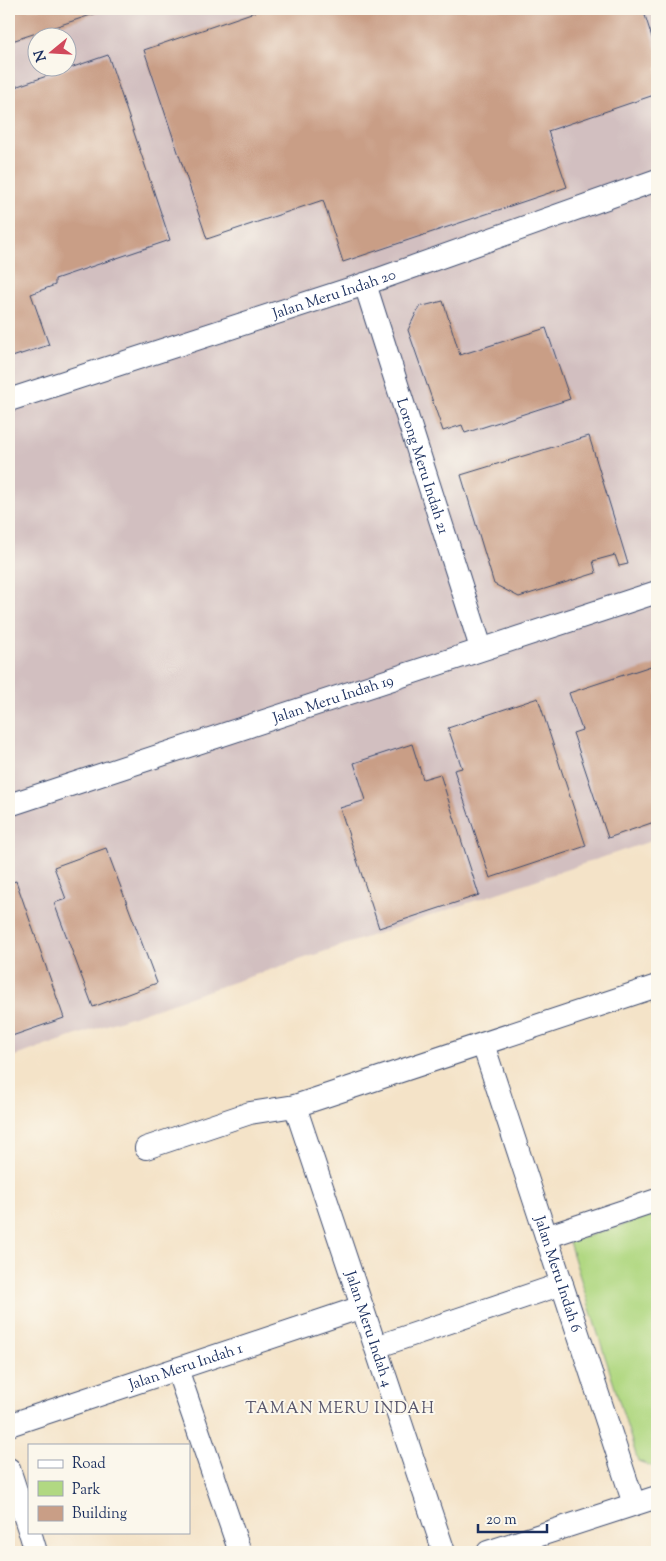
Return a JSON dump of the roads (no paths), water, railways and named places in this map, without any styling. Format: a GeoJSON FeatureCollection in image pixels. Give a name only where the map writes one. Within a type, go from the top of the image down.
{"type":"FeatureCollection","features":[{"type":"Feature","properties":{"kind":"street","name":"Jalan Meru Indah 20"},"geometry":{"type":"LineString","coordinates":[[9,400],[365,284],[657,180]]}},
{"type":"Feature","properties":{"kind":"street","name":"Lorong Meru Indah 21"},"geometry":{"type":"LineString","coordinates":[[365,284],[481,648]]}},
{"type":"Feature","properties":{"kind":"street","name":"Jalan Meru Indah 19"},"geometry":{"type":"LineString","coordinates":[[9,805],[481,648],[657,592]]}},
{"type":"Feature","properties":{"kind":"street"},"geometry":{"type":"LineString","coordinates":[[146,1148],[250,1113],[295,1106],[657,986]]}},
{"type":"Feature","properties":{"kind":"street","name":"Jalan Meru Indah 6"},"geometry":{"type":"LineString","coordinates":[[483,1044],[634,1504]]}},
{"type":"Feature","properties":{"kind":"street","name":"Jalan Meru Indah 4"},"geometry":{"type":"LineString","coordinates":[[295,1106],[444,1552]]}},
{"type":"Feature","properties":{"kind":"street"},"geometry":{"type":"LineString","coordinates":[[546,1237],[657,1200]]}},
{"type":"Feature","properties":{"kind":"street"},"geometry":{"type":"LineString","coordinates":[[376,1347],[562,1284]]}},
{"type":"Feature","properties":{"kind":"street","name":"Jalan Meru Indah 1"},"geometry":{"type":"LineString","coordinates":[[9,1426],[362,1307]]}},
{"type":"Feature","properties":{"kind":"street"},"geometry":{"type":"LineString","coordinates":[[177,1369],[240,1552]]}},
{"type":"Feature","properties":{"kind":"street"},"geometry":{"type":"LineString","coordinates":[[9,1469],[28,1528]]}},
{"type":"Feature","properties":{"kind":"street"},"geometry":{"type":"LineString","coordinates":[[488,1552],[657,1496]]}},
{"type":"Feature","properties":{"kind":"street"},"geometry":{"type":"LineString","coordinates":[[30,1534],[36,1552]]}},
{"type":"Feature","properties":{"kind":"district","name":"TAMAN MERU INDAH"},"geometry":{"type":"Point","coordinates":[340,1407]}}]}
